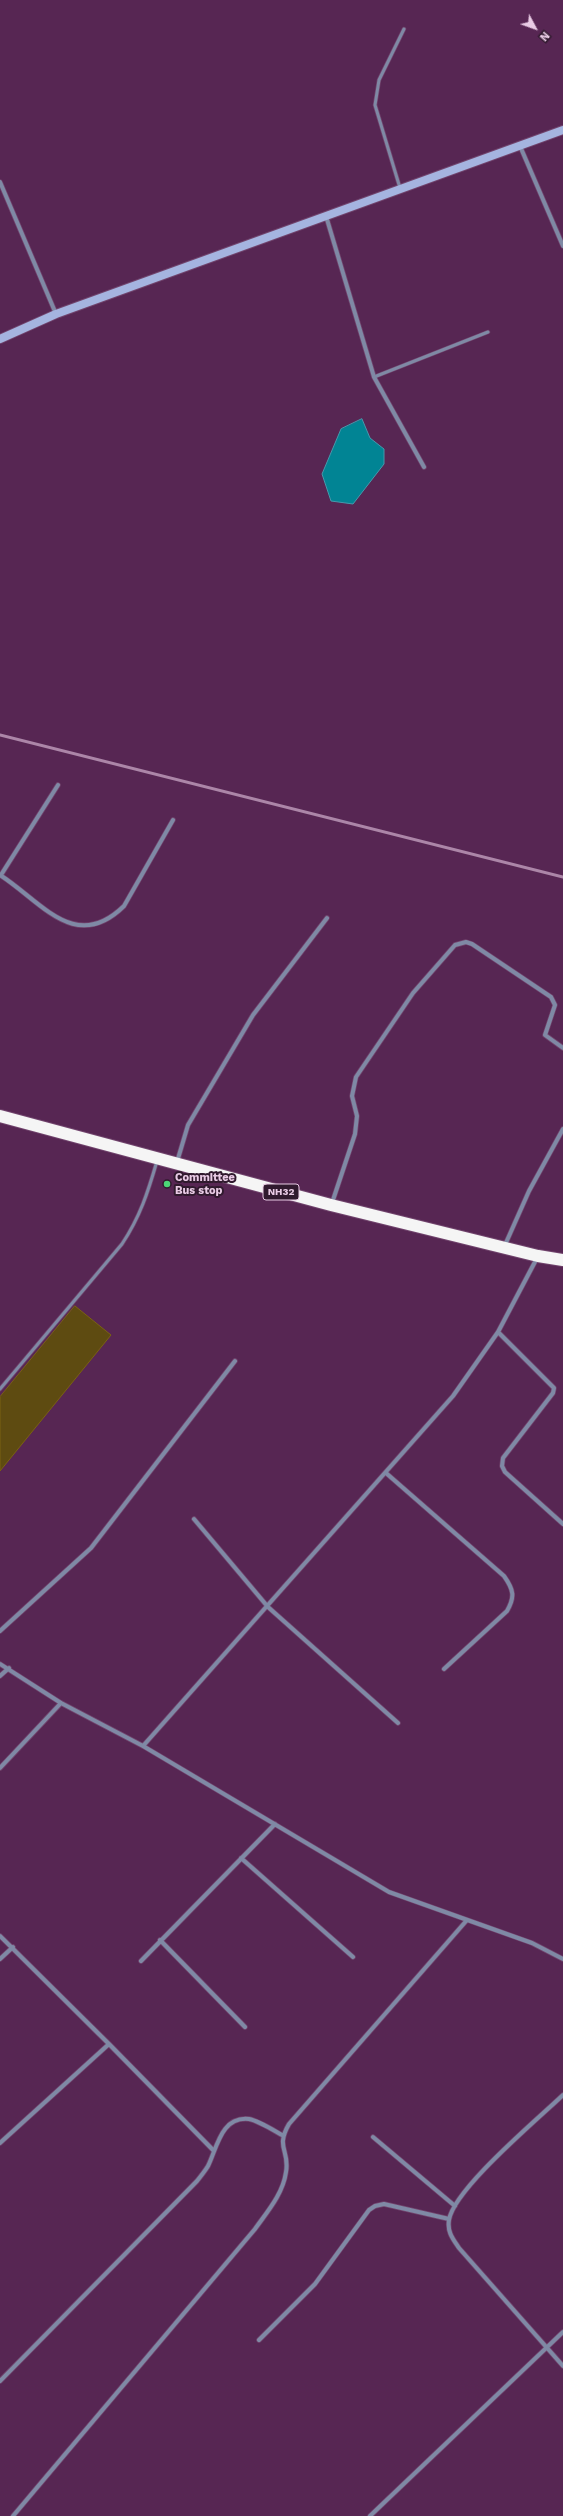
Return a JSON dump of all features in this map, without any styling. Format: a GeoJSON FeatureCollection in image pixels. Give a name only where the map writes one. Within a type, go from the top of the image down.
{"type":"FeatureCollection","features":[{"type":"Feature","properties":{"kind":"highway","name":"NH32"},"geometry":{"type":"LineString","coordinates":[[0,1116],[157,1160],[331,1205],[504,1248],[563,1260]]}},
{"type":"Feature","properties":{"kind":"main road"},"geometry":{"type":"LineString","coordinates":[[0,339],[56,314],[563,130]]}},
{"type":"Feature","properties":{"kind":"street"},"geometry":{"type":"LineString","coordinates":[[520,146],[563,246]]}},
{"type":"Feature","properties":{"kind":"street"},"geometry":{"type":"LineString","coordinates":[[0,182],[56,314]]}},
{"type":"Feature","properties":{"kind":"street"},"geometry":{"type":"LineString","coordinates":[[326,216],[374,377],[424,467]]}},
{"type":"Feature","properties":{"kind":"street"},"geometry":{"type":"LineString","coordinates":[[58,785],[0,875],[64,921],[80,927],[89,926],[116,914],[124,906],[172,820]]}},
{"type":"Feature","properties":{"kind":"street"},"geometry":{"type":"LineString","coordinates":[[177,1165],[188,1125],[253,1015],[327,918]]}},
{"type":"Feature","properties":{"kind":"street"},"geometry":{"type":"LineString","coordinates":[[331,1205],[355,1134],[357,1116],[352,1096],[356,1077],[413,993],[455,945],[466,942],[472,944],[551,997],[555,1005],[545,1035],[563,1048]]}},
{"type":"Feature","properties":{"kind":"street"},"geometry":{"type":"LineString","coordinates":[[504,1248],[529,1191],[563,1129]]}},
{"type":"Feature","properties":{"kind":"street"},"geometry":{"type":"LineString","coordinates":[[143,1746],[453,1396],[498,1332],[538,1256]]}},
{"type":"Feature","properties":{"kind":"street"},"geometry":{"type":"LineString","coordinates":[[498,1332],[554,1388],[553,1393],[503,1458],[502,1466],[506,1472],[563,1524]]}},
{"type":"Feature","properties":{"kind":"street"},"geometry":{"type":"LineString","coordinates":[[0,1631],[91,1548],[235,1361]]}},
{"type":"Feature","properties":{"kind":"street"},"geometry":{"type":"LineString","coordinates":[[386,1473],[504,1576],[512,1587],[514,1599],[507,1611],[444,1669]]}},
{"type":"Feature","properties":{"kind":"street"},"geometry":{"type":"LineString","coordinates":[[194,1520],[268,1606],[398,1723]]}},
{"type":"Feature","properties":{"kind":"street"},"geometry":{"type":"LineString","coordinates":[[0,1664],[9,1668],[62,1703],[143,1746],[389,1892],[532,1943],[563,1959]]}},
{"type":"Feature","properties":{"kind":"street"},"geometry":{"type":"LineString","coordinates":[[0,1676],[9,1668]]}},
{"type":"Feature","properties":{"kind":"street"},"geometry":{"type":"LineString","coordinates":[[0,1768],[62,1703]]}},
{"type":"Feature","properties":{"kind":"street"},"geometry":{"type":"LineString","coordinates":[[141,1961],[275,1824]]}},
{"type":"Feature","properties":{"kind":"street"},"geometry":{"type":"LineString","coordinates":[[241,1858],[353,1956]]}},
{"type":"Feature","properties":{"kind":"street"},"geometry":{"type":"LineString","coordinates":[[13,2516],[255,2229],[274,2202],[286,2172],[282,2135],[289,2124],[467,1920]]}},
{"type":"Feature","properties":{"kind":"street"},"geometry":{"type":"LineString","coordinates":[[0,1936],[214,2151]]}},
{"type":"Feature","properties":{"kind":"street"},"geometry":{"type":"LineString","coordinates":[[160,1940],[245,2027]]}},
{"type":"Feature","properties":{"kind":"street"},"geometry":{"type":"LineString","coordinates":[[0,1959],[13,1948]]}},
{"type":"Feature","properties":{"kind":"street"},"geometry":{"type":"LineString","coordinates":[[0,2143],[109,2044]]}},
{"type":"Feature","properties":{"kind":"street"},"geometry":{"type":"LineString","coordinates":[[563,2094],[469,2185],[455,2206],[449,2219],[449,2230],[459,2248],[563,2366]]}},
{"type":"Feature","properties":{"kind":"street"},"geometry":{"type":"LineString","coordinates":[[0,2381],[197,2181],[208,2166],[220,2134],[239,2120],[250,2119],[282,2135]]}},
{"type":"Feature","properties":{"kind":"street"},"geometry":{"type":"LineString","coordinates":[[373,2137],[455,2206]]}},
{"type":"Feature","properties":{"kind":"street"},"geometry":{"type":"LineString","coordinates":[[259,2340],[315,2284],[368,2210],[375,2206],[384,2204],[449,2219]]}},
{"type":"Feature","properties":{"kind":"street"},"geometry":{"type":"LineString","coordinates":[[370,2516],[563,2332]]}},
{"type":"Feature","properties":{"kind":"lane"},"geometry":{"type":"LineString","coordinates":[[400,188],[375,105],[379,80],[404,29]]}},
{"type":"Feature","properties":{"kind":"lane"},"geometry":{"type":"LineString","coordinates":[[374,377],[488,332]]}},
{"type":"Feature","properties":{"kind":"lane"},"geometry":{"type":"LineString","coordinates":[[0,1389],[122,1244],[136,1224],[146,1202],[157,1160]]}},
{"type":"Feature","properties":{"kind":"shaded area"},"geometry":{"type":"Polygon","coordinates":[[[362,419],[370,438],[384,449],[384,464],[353,504],[331,501],[322,474],[341,429],[362,419]]]}},
{"type":"Feature","properties":{"kind":"building"},"geometry":{"type":"Polygon","coordinates":[[[75,1306],[111,1335],[0,1471],[0,1397],[75,1306]]]}},
{"type":"Feature","properties":{"kind":"railway"},"geometry":{"type":"LineString","coordinates":[[0,735],[563,877]]}},
{"type":"Feature","properties":{"kind":"place","name":"Committee Bus stop"},"geometry":{"type":"Point","coordinates":[167,1184]}}]}
